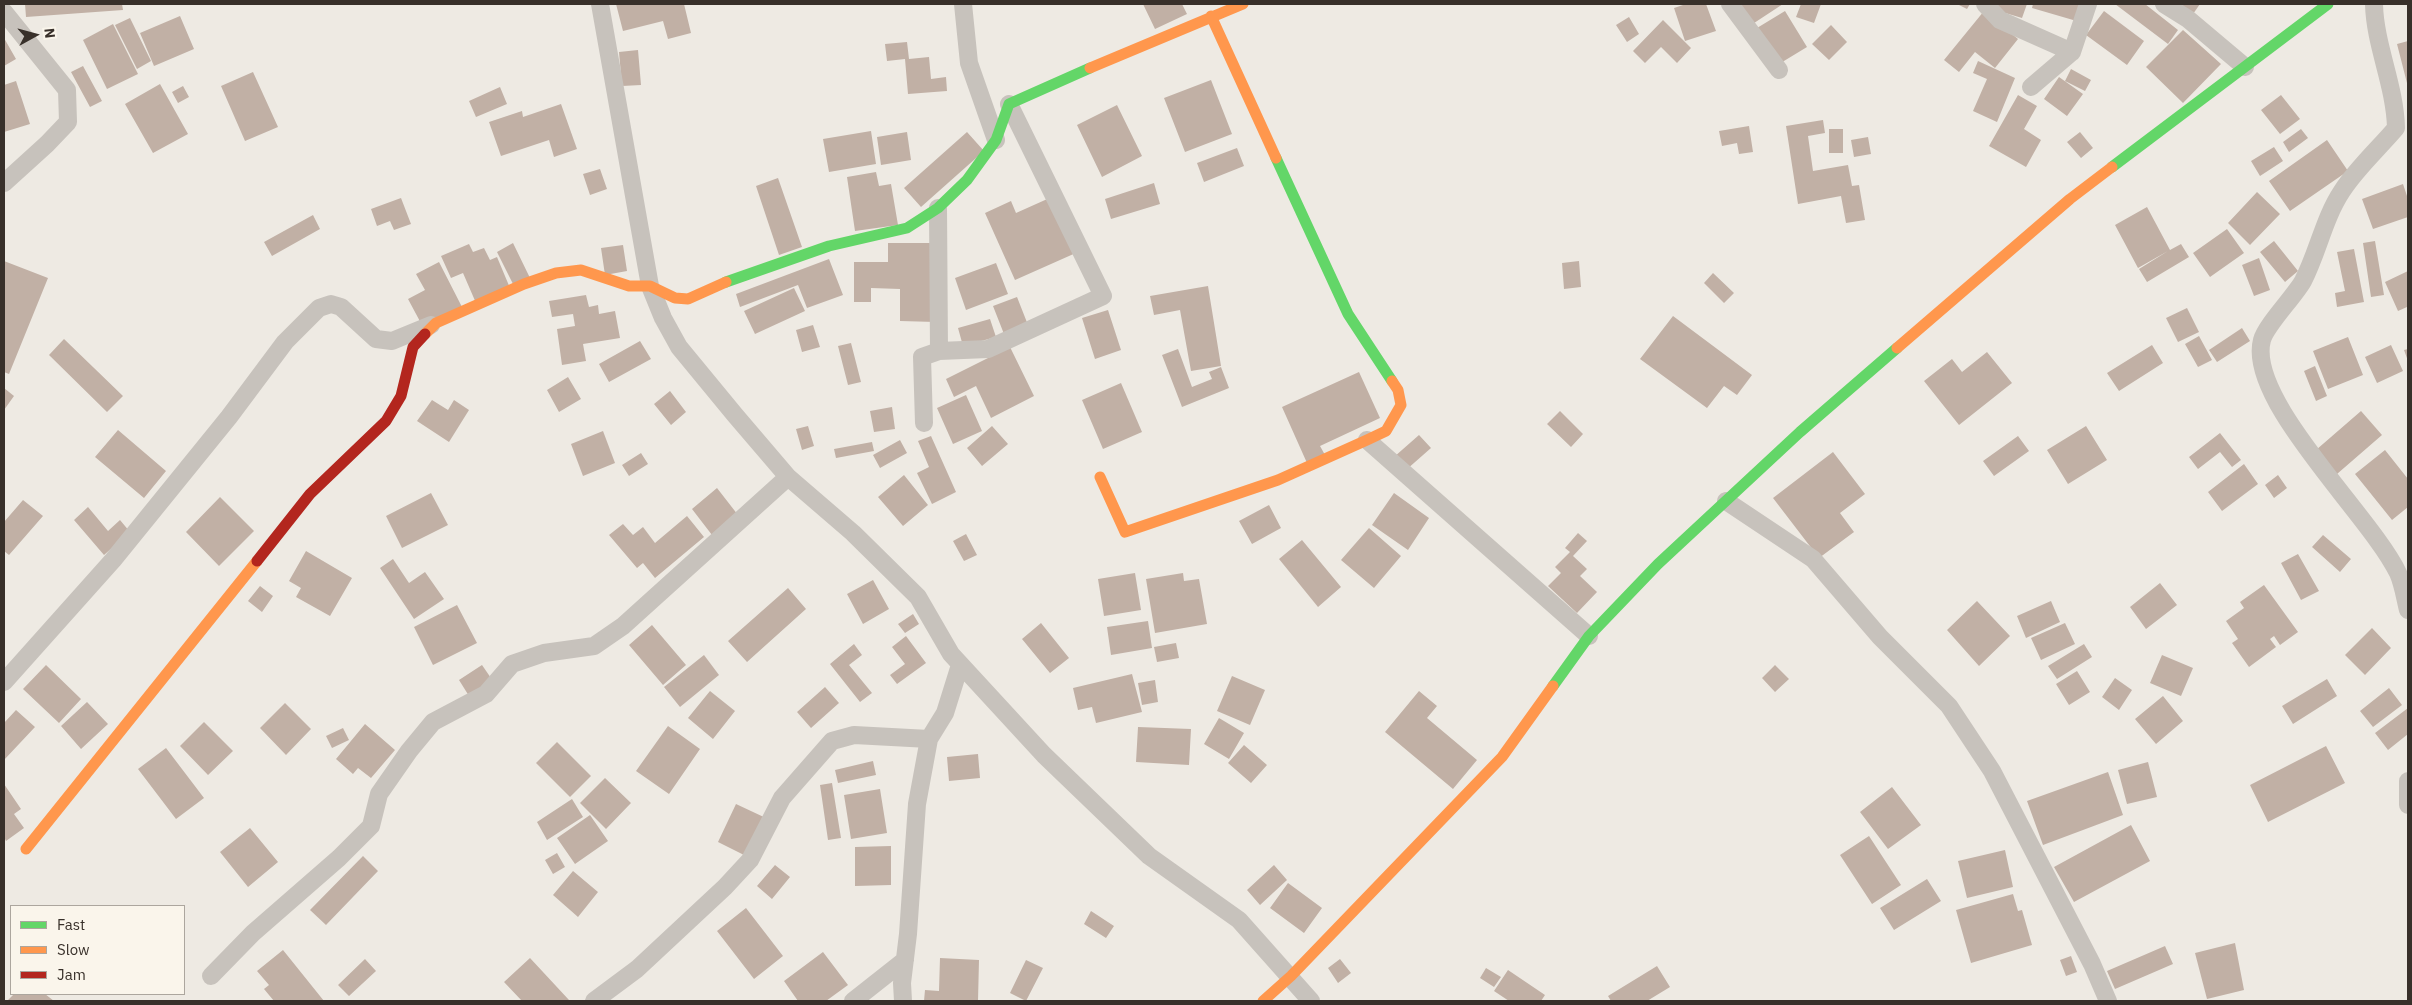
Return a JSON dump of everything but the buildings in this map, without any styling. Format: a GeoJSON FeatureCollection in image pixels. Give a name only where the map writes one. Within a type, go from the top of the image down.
{"type":"FeatureCollection","features":[{"type":"Feature","properties":{"kind":"street"},"geometry":{"type":"LineString","coordinates":[[600,4],[650,286],[663,318],[679,347],[788,477],[853,533],[918,598],[951,654],[1044,755],[1149,856],[1239,920],[1260,946],[1291,976],[1311,1001]]}},
{"type":"Feature","properties":{"kind":"street"},"geometry":{"type":"LineString","coordinates":[[963,4],[970,63],[996,140]]}},
{"type":"Feature","properties":{"kind":"street"},"geometry":{"type":"LineString","coordinates":[[4,682],[113,560],[229,417],[285,342],[319,308],[331,304],[342,307],[376,339],[392,341],[524,284],[556,273],[581,270],[629,286],[650,286],[675,298],[688,299],[720,284],[829,246],[907,228],[938,208],[968,180],[996,140],[1009,104],[1211,16],[1243,4]]}},
{"type":"Feature","properties":{"kind":"street"},"geometry":{"type":"LineString","coordinates":[[1730,4],[1779,70]]}},
{"type":"Feature","properties":{"kind":"street"},"geometry":{"type":"LineString","coordinates":[[1985,4],[2000,20],[2072,52]]}},
{"type":"Feature","properties":{"kind":"street"},"geometry":{"type":"LineString","coordinates":[[2031,87],[2072,52],[2088,4]]}},
{"type":"Feature","properties":{"kind":"street"},"geometry":{"type":"LineString","coordinates":[[2164,4],[2188,20],[2246,67]]}},
{"type":"Feature","properties":{"kind":"street"},"geometry":{"type":"LineString","coordinates":[[1263,1001],[1291,976],[1502,757],[1589,636],[1658,564],[1808,426],[2070,199],[2328,4]]}},
{"type":"Feature","properties":{"kind":"street"},"geometry":{"type":"LineString","coordinates":[[2374,4],[2374,29],[2395,105],[2396,128],[2342,191],[2302,281],[2262,338],[2260,354],[2272,394],[2285,417],[2365,522],[2398,574],[2408,610]]}},
{"type":"Feature","properties":{"kind":"street"},"geometry":{"type":"LineString","coordinates":[[4,12],[67,90],[68,122],[4,183]]}},
{"type":"Feature","properties":{"kind":"street"},"geometry":{"type":"LineString","coordinates":[[1100,477],[1126,532],[1278,480],[1367,440],[1386,431],[1394,420],[1400,405],[1398,390],[1348,314],[1211,16]]}},
{"type":"Feature","properties":{"kind":"street"},"geometry":{"type":"LineString","coordinates":[[924,423],[922,357],[939,351],[988,349],[1103,296],[1009,104]]}},
{"type":"Feature","properties":{"kind":"street"},"geometry":{"type":"LineString","coordinates":[[938,208],[939,351]]}},
{"type":"Feature","properties":{"kind":"street"},"geometry":{"type":"LineString","coordinates":[[26,849],[310,494],[386,420],[401,396],[413,347],[436,322]]}},
{"type":"Feature","properties":{"kind":"street"},"geometry":{"type":"LineString","coordinates":[[1367,440],[1589,636]]}},
{"type":"Feature","properties":{"kind":"street"},"geometry":{"type":"LineString","coordinates":[[211,976],[253,933],[339,858],[371,826],[379,794],[409,751],[433,722],[486,694],[512,664],[544,653],[594,646],[623,626],[788,477]]}},
{"type":"Feature","properties":{"kind":"street"},"geometry":{"type":"LineString","coordinates":[[1726,501],[1812,559],[1880,637],[1948,706],[1992,771],[2092,964],[2108,1001]]}},
{"type":"Feature","properties":{"kind":"street"},"geometry":{"type":"LineString","coordinates":[[903,1001],[902,983],[917,804],[929,738],[945,713],[960,665]]}},
{"type":"Feature","properties":{"kind":"street"},"geometry":{"type":"LineString","coordinates":[[594,1001],[638,969],[725,888],[750,860],[782,798],[832,741],[854,735],[929,738]]}},
{"type":"Feature","properties":{"kind":"street"},"geometry":{"type":"LineString","coordinates":[[2408,781],[2408,805]]}},
{"type":"Feature","properties":{"kind":"street"},"geometry":{"type":"LineString","coordinates":[[853,1001],[905,960]]}},
{"type":"Feature","properties":{"kind":"traffic: fast"},"geometry":{"type":"LineString","coordinates":[[2112,167],[2328,4]]}},
{"type":"Feature","properties":{"kind":"traffic: fast"},"geometry":{"type":"LineString","coordinates":[[726,282],[829,246],[907,228],[938,208],[967,180],[996,140],[1009,104],[1090,68]]}},
{"type":"Feature","properties":{"kind":"traffic: fast"},"geometry":{"type":"LineString","coordinates":[[1276,158],[1348,314],[1392,381]]}},
{"type":"Feature","properties":{"kind":"traffic: fast"},"geometry":{"type":"LineString","coordinates":[[1553,686],[1589,636],[1658,564],[1800,432],[1897,348]]}},
{"type":"Feature","properties":{"kind":"traffic: slow"},"geometry":{"type":"LineString","coordinates":[[1090,68],[1243,4]]}},
{"type":"Feature","properties":{"kind":"traffic: slow"},"geometry":{"type":"LineString","coordinates":[[1211,16],[1276,158]]}},
{"type":"Feature","properties":{"kind":"traffic: slow"},"geometry":{"type":"LineString","coordinates":[[1897,348],[2070,199],[2112,167]]}},
{"type":"Feature","properties":{"kind":"traffic: slow"},"geometry":{"type":"LineString","coordinates":[[425,334],[436,323],[524,284],[556,273],[581,270],[629,286],[650,286],[675,298],[688,299],[726,282]]}},
{"type":"Feature","properties":{"kind":"traffic: slow"},"geometry":{"type":"LineString","coordinates":[[1100,477],[1125,532],[1278,480],[1386,431],[1401,405],[1398,390],[1392,381]]}},
{"type":"Feature","properties":{"kind":"traffic: slow"},"geometry":{"type":"LineString","coordinates":[[26,849],[257,561]]}},
{"type":"Feature","properties":{"kind":"traffic: slow"},"geometry":{"type":"LineString","coordinates":[[1263,1001],[1291,976],[1502,757],[1553,686]]}},
{"type":"Feature","properties":{"kind":"traffic: jam"},"geometry":{"type":"LineString","coordinates":[[257,561],[310,494],[386,421],[401,396],[413,347],[425,334]]}}]}
